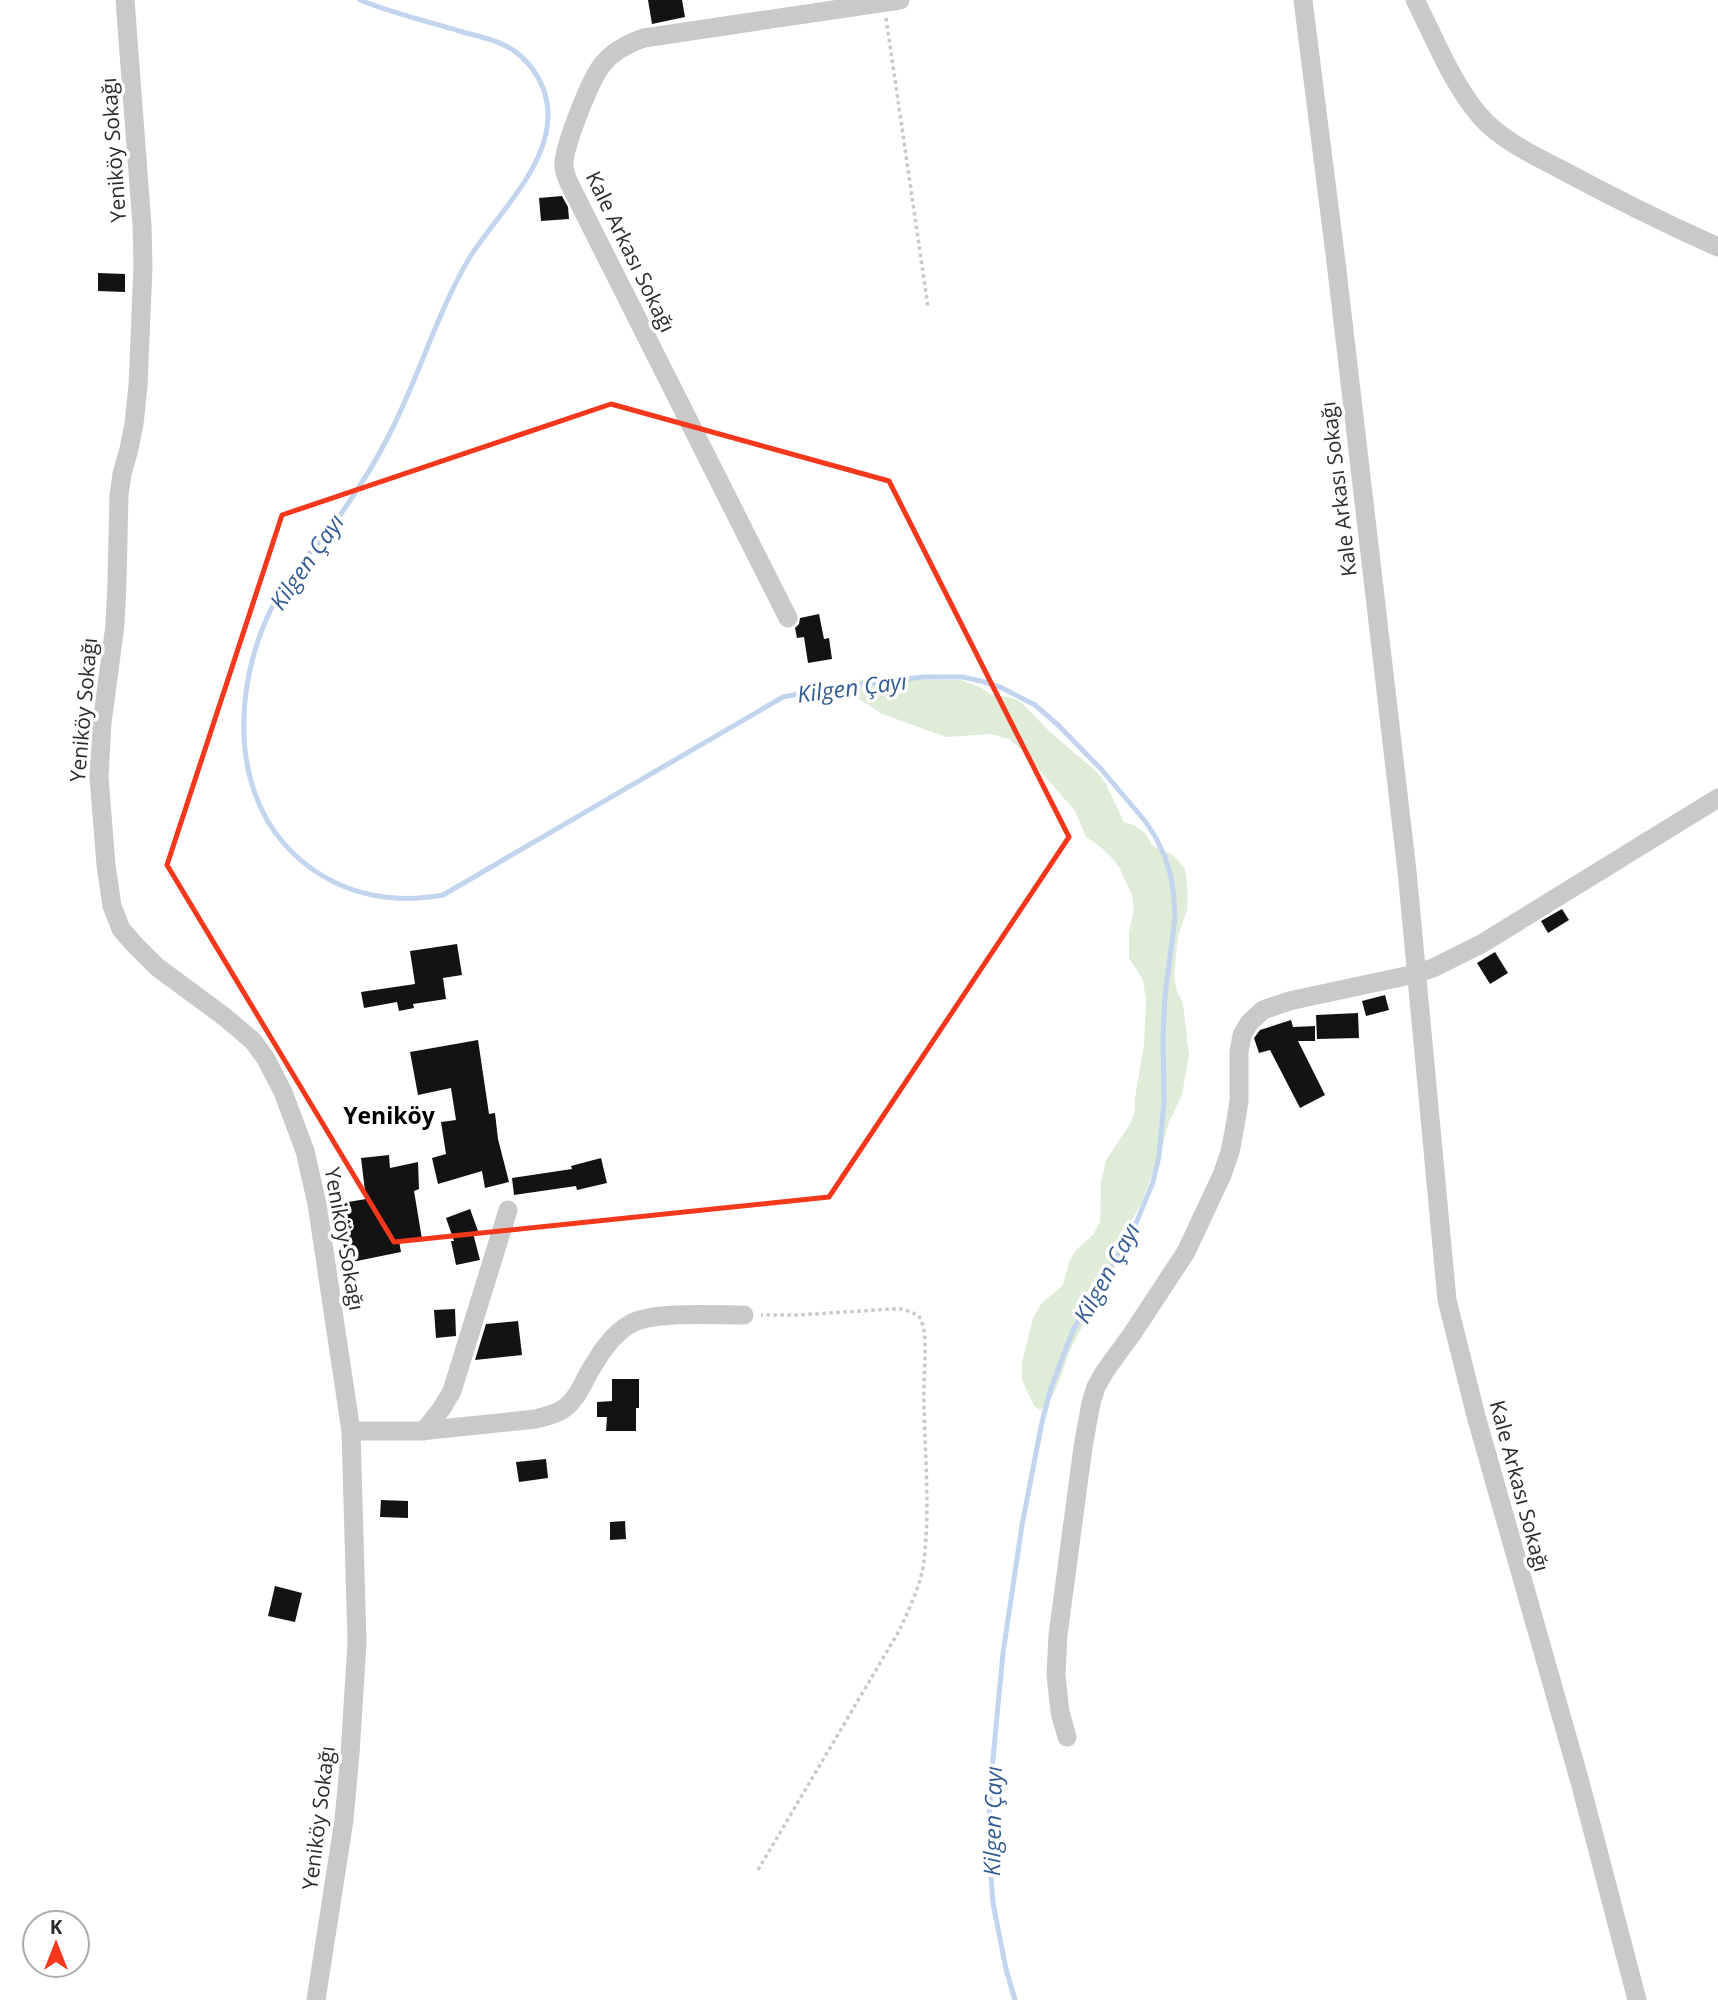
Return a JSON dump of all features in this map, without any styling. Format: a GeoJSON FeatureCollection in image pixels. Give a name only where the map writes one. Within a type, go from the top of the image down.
{"type":"FeatureCollection","features":[{"type":"Feature","properties":{"kind":"street","name":"Yeniköy Sokağı"},"geometry":{"type":"LineString","coordinates":[[124,0],[143,266],[138,386],[134,424],[119,495],[115,625],[102,723],[99,778],[106,865],[112,906],[121,929],[157,967],[253,1041],[266,1059],[305,1151],[317,1204],[351,1431],[357,1643],[344,1821],[316,2000]]}},
{"type":"Feature","properties":{"kind":"street","name":"Kale Arkası Sokağı"},"geometry":{"type":"LineString","coordinates":[[1303,0],[1407,871],[1447,1300],[1476,1416],[1580,1782],[1637,2000]]}},
{"type":"Feature","properties":{"kind":"street"},"geometry":{"type":"LineString","coordinates":[[1415,0],[1460,88],[1483,119],[1499,133],[1521,148],[1608,195],[1718,247]]}},
{"type":"Feature","properties":{"kind":"street","name":"Kale Arkası Sokağı"},"geometry":{"type":"LineString","coordinates":[[788,618],[569,183],[564,170],[564,159],[595,76],[604,62],[636,41],[892,1]]}},
{"type":"Feature","properties":{"kind":"street"},"geometry":{"type":"LineString","coordinates":[[1068,1737],[1060,1712],[1056,1675],[1058,1635],[1091,1403],[1105,1371],[1186,1252],[1222,1175],[1230,1152],[1239,1101],[1239,1052],[1242,1035],[1250,1023],[1264,1010],[1289,1001],[1415,974],[1442,964],[1483,943],[1718,798]]}},
{"type":"Feature","properties":{"kind":"street"},"geometry":{"type":"LineString","coordinates":[[424,1430],[452,1391],[508,1210]]}},
{"type":"Feature","properties":{"kind":"street"},"geometry":{"type":"LineString","coordinates":[[351,1431],[424,1430],[536,1419],[552,1415],[565,1409],[576,1397],[592,1368],[619,1332],[632,1322],[646,1318],[744,1315]]}},
{"type":"Feature","properties":{"kind":"path"},"geometry":{"type":"LineString","coordinates":[[892,1],[928,307]]}},
{"type":"Feature","properties":{"kind":"path"},"geometry":{"type":"LineString","coordinates":[[744,1315],[903,1309],[918,1315],[922,1321],[925,1348],[925,1537],[920,1580],[899,1632],[758,1870]]}},
{"type":"Feature","properties":{"kind":"highlighted area"},"geometry":{"type":"Polygon","coordinates":[[[611,404],[889,481],[1069,837],[829,1197],[394,1242],[167,865],[282,515],[611,404]]]}},
{"type":"Feature","properties":{"kind":"green space"},"geometry":{"type":"Polygon","coordinates":[[[860,680],[961,680],[990,694],[1012,698],[1022,703],[1050,732],[1097,772],[1106,784],[1124,822],[1136,826],[1145,833],[1152,845],[1173,855],[1185,869],[1187,910],[1178,936],[1174,975],[1183,1004],[1189,1055],[1182,1095],[1169,1122],[1141,1204],[1130,1223],[1126,1243],[1072,1346],[1052,1397],[1040,1410],[1034,1406],[1022,1380],[1022,1362],[1033,1318],[1041,1304],[1063,1285],[1069,1262],[1076,1250],[1093,1235],[1100,1222],[1101,1182],[1106,1160],[1135,1112],[1144,1044],[1146,1000],[1143,980],[1129,958],[1129,933],[1134,907],[1132,895],[1113,859],[1086,837],[1075,811],[1023,751],[1009,739],[991,734],[946,737],[882,714],[853,695],[852,687],[860,680]]]}},
{"type":"Feature","properties":{"kind":"building"},"geometry":{"type":"Polygon","coordinates":[[[648,0],[682,0],[685,17],[652,24],[648,0]]]}},
{"type":"Feature","properties":{"kind":"building"},"geometry":{"type":"Polygon","coordinates":[[[562,196],[568,207],[569,219],[541,221],[539,198],[562,196]]]}},
{"type":"Feature","properties":{"kind":"building"},"geometry":{"type":"Polygon","coordinates":[[[98,273],[125,274],[125,292],[98,291],[98,273]]]}},
{"type":"Feature","properties":{"kind":"building"},"geometry":{"type":"Polygon","coordinates":[[[819,614],[824,639],[829,638],[832,659],[808,663],[804,637],[797,638],[795,628],[800,618],[819,614]]]}},
{"type":"Feature","properties":{"kind":"building"},"geometry":{"type":"Polygon","coordinates":[[[1562,909],[1569,920],[1548,933],[1541,921],[1562,909]]]}},
{"type":"Feature","properties":{"kind":"building"},"geometry":{"type":"Polygon","coordinates":[[[457,944],[462,975],[443,978],[446,999],[413,1004],[414,1008],[399,1011],[397,1002],[364,1008],[361,992],[415,984],[410,951],[457,944]]]}},
{"type":"Feature","properties":{"kind":"building"},"geometry":{"type":"Polygon","coordinates":[[[1495,952],[1508,973],[1490,984],[1477,963],[1495,952]]]}},
{"type":"Feature","properties":{"kind":"building"},"geometry":{"type":"Polygon","coordinates":[[[1385,995],[1389,1010],[1366,1016],[1362,1001],[1385,995]]]}},
{"type":"Feature","properties":{"kind":"building"},"geometry":{"type":"Polygon","coordinates":[[[1358,1013],[1359,1038],[1317,1039],[1316,1015],[1358,1013]]]}},
{"type":"Feature","properties":{"kind":"building"},"geometry":{"type":"Polygon","coordinates":[[[1291,1020],[1293,1027],[1315,1026],[1315,1041],[1298,1041],[1325,1095],[1300,1108],[1270,1050],[1259,1053],[1254,1038],[1260,1030],[1291,1020]]]}},
{"type":"Feature","properties":{"kind":"building"},"geometry":{"type":"Polygon","coordinates":[[[478,1040],[489,1114],[495,1113],[498,1139],[509,1182],[485,1188],[482,1171],[438,1184],[432,1158],[446,1154],[441,1122],[456,1120],[451,1088],[418,1095],[410,1052],[478,1040]]]}},
{"type":"Feature","properties":{"kind":"building"},"geometry":{"type":"Polygon","coordinates":[[[389,1155],[390,1168],[418,1162],[419,1189],[414,1191],[422,1239],[399,1241],[401,1252],[347,1263],[341,1232],[335,1233],[330,1205],[366,1199],[361,1158],[389,1155]]]}},
{"type":"Feature","properties":{"kind":"building"},"geometry":{"type":"Polygon","coordinates":[[[601,1158],[607,1183],[577,1190],[576,1186],[514,1195],[512,1178],[572,1169],[571,1166],[601,1158]]]}},
{"type":"Feature","properties":{"kind":"building"},"geometry":{"type":"Polygon","coordinates":[[[470,1209],[478,1231],[473,1233],[480,1260],[456,1265],[451,1241],[454,1241],[446,1218],[470,1209]]]}},
{"type":"Feature","properties":{"kind":"building"},"geometry":{"type":"Polygon","coordinates":[[[455,1309],[456,1336],[436,1338],[434,1310],[455,1309]]]}},
{"type":"Feature","properties":{"kind":"building"},"geometry":{"type":"Polygon","coordinates":[[[518,1321],[522,1355],[475,1360],[486,1324],[518,1321]]]}},
{"type":"Feature","properties":{"kind":"building"},"geometry":{"type":"Polygon","coordinates":[[[612,1379],[639,1379],[636,1431],[606,1431],[607,1417],[597,1417],[597,1402],[612,1401],[612,1379]]]}},
{"type":"Feature","properties":{"kind":"building"},"geometry":{"type":"Polygon","coordinates":[[[546,1459],[548,1478],[519,1482],[516,1462],[546,1459]]]}},
{"type":"Feature","properties":{"kind":"building"},"geometry":{"type":"Polygon","coordinates":[[[381,1500],[408,1501],[408,1518],[380,1517],[381,1500]]]}},
{"type":"Feature","properties":{"kind":"building"},"geometry":{"type":"Polygon","coordinates":[[[625,1521],[626,1539],[610,1540],[610,1522],[625,1521]]]}},
{"type":"Feature","properties":{"kind":"building"},"geometry":{"type":"Polygon","coordinates":[[[275,1586],[302,1593],[295,1622],[268,1616],[275,1586]]]}},
{"type":"Feature","properties":{"kind":"waterway","name":"Kilgen Çayı"},"geometry":{"type":"LineString","coordinates":[[360,0],[490,40],[513,50],[527,62],[538,77],[548,111],[546,134],[538,157],[527,178],[470,257],[458,279],[382,449],[340,515],[282,589],[266,620],[254,653],[246,689],[244,725],[247,761],[256,795],[271,827],[294,854],[327,878],[363,893],[402,898],[443,895],[783,697],[829,688],[923,677],[962,677],[1000,687],[1035,705],[1058,725],[1101,769],[1145,821],[1165,857],[1171,877],[1175,918],[1165,996],[1164,1101],[1159,1156],[1153,1182],[1132,1233],[1086,1306],[1072,1333],[1051,1388],[1022,1525],[1003,1653],[988,1836],[993,1903],[1015,2000]]}},
{"type":"Feature","properties":{"kind":"district","name":"Yeniköy"},"geometry":{"type":"Point","coordinates":[389,1116]}}]}
